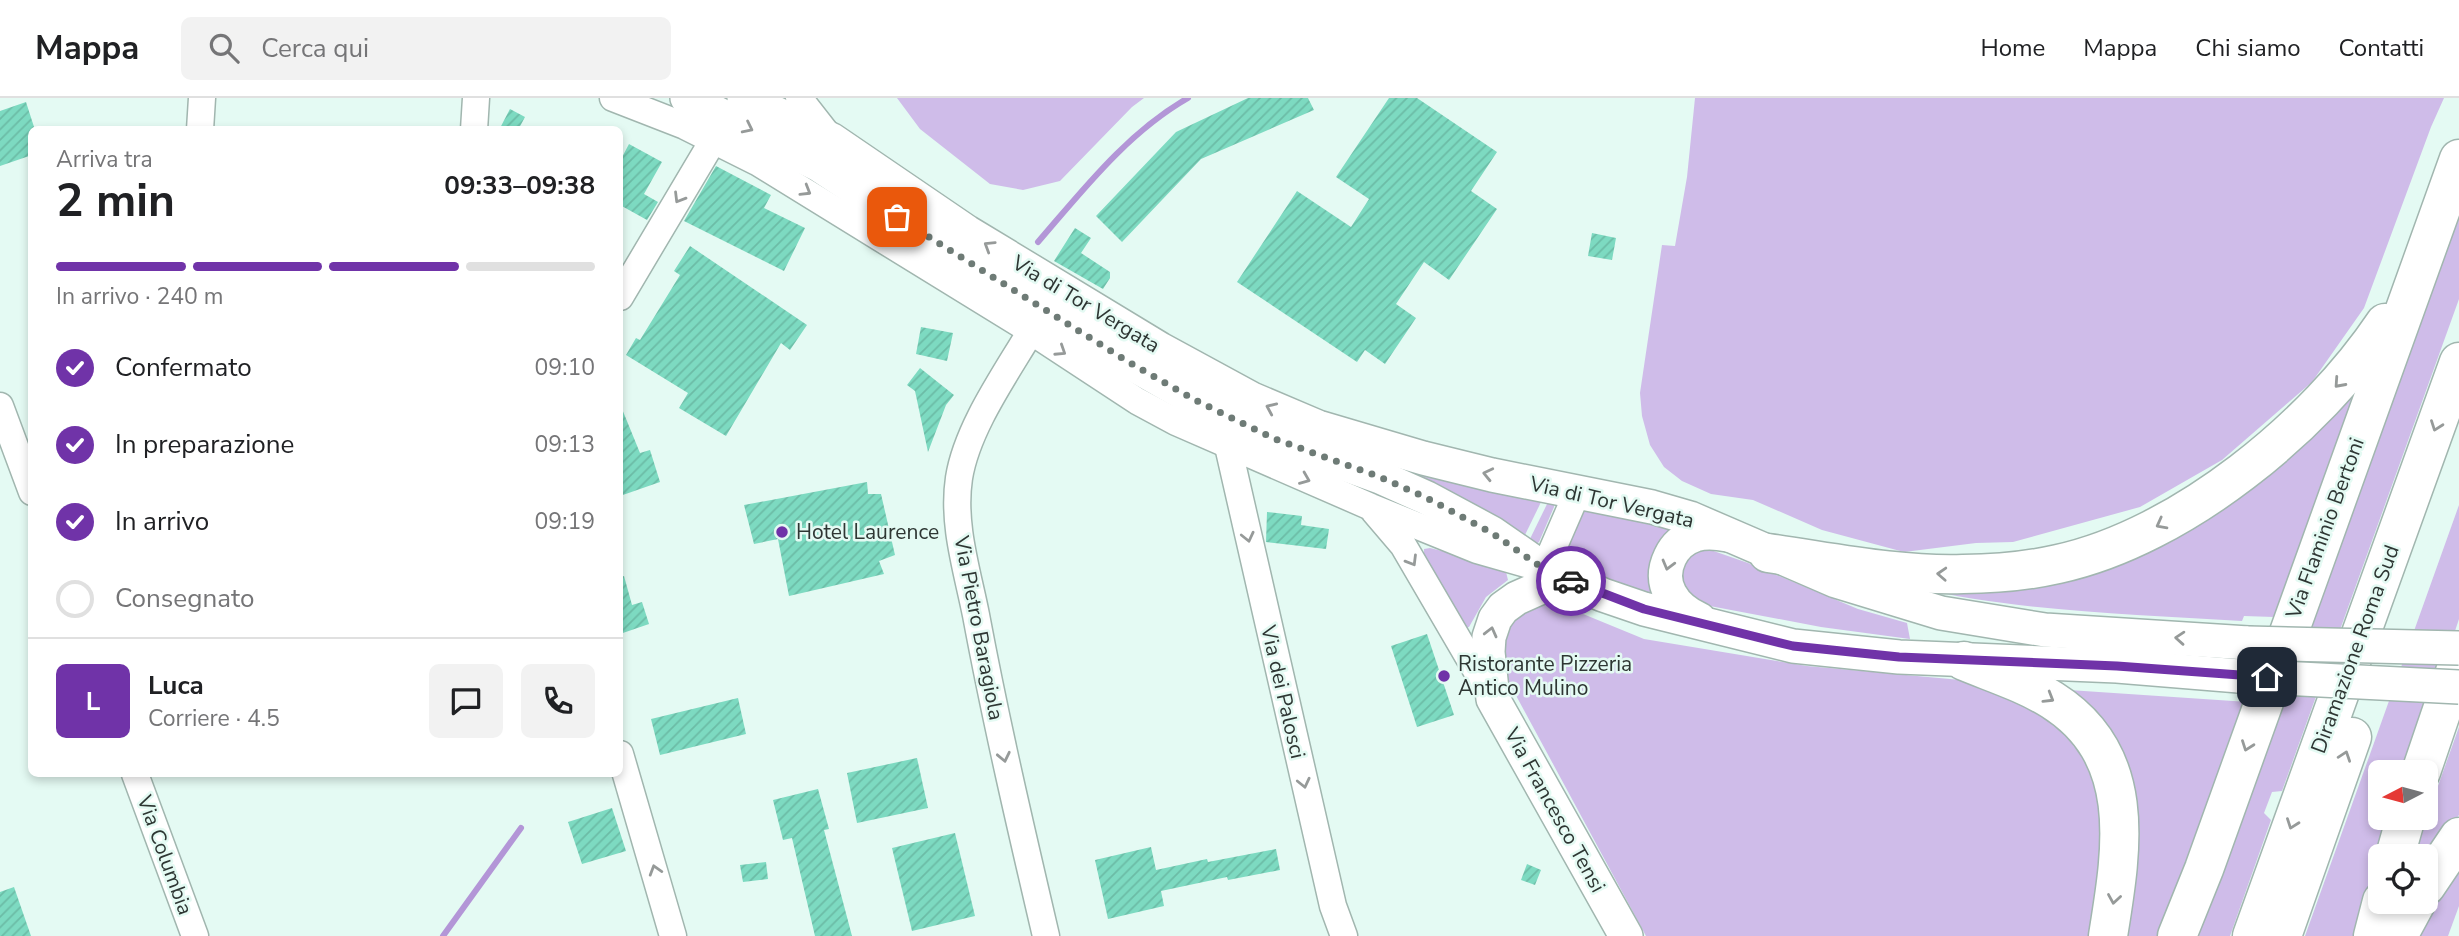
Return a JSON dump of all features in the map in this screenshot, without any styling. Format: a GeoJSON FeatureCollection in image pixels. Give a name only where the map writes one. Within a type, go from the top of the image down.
{"type":"FeatureCollection","features":[{"type":"Feature","properties":{"kind":"highway","name":"Via Flaminio Bertoni"},"geometry":{"type":"LineString","coordinates":[[2177,936],[2204,869],[2459,159]]}},
{"type":"Feature","properties":{"kind":"highway"},"geometry":{"type":"LineString","coordinates":[[1756,546],[1879,568],[1965,574],[2059,564],[2137,537],[2173,517],[2249,466],[2319,404],[2357,362],[2390,316],[2428,244]]}},
{"type":"Feature","properties":{"kind":"highway","name":"Diramazione Roma Sud"},"geometry":{"type":"LineString","coordinates":[[2252,936],[2459,362]]}},
{"type":"Feature","properties":{"kind":"highway","name":"Diramazione Roma Sud"},"geometry":{"type":"LineString","coordinates":[[2281,936],[2459,438]]}},
{"type":"Feature","properties":{"kind":"highway"},"geometry":{"type":"LineString","coordinates":[[2424,760],[2459,660]]}},
{"type":"Feature","properties":{"kind":"highway"},"geometry":{"type":"LineString","coordinates":[[1964,661],[2032,689],[2057,703],[2088,732],[2106,759],[2118,801],[2121,843],[2108,936]]}},
{"type":"Feature","properties":{"kind":"highway"},"geometry":{"type":"LineString","coordinates":[[2438,868],[2459,837]]}},
{"type":"Feature","properties":{"kind":"highway"},"geometry":{"type":"LineString","coordinates":[[2373,936],[2379,914]]}},
{"type":"Feature","properties":{"kind":"highway"},"geometry":{"type":"LineString","coordinates":[[2398,936],[2410,914]]}},
{"type":"Feature","properties":{"kind":"main road","name":"Via di Tor Vergata"},"geometry":{"type":"LineString","coordinates":[[687,98],[819,165],[972,265],[1184,394],[1275,439],[1380,477],[1427,498],[1492,533],[1554,573],[1644,609],[1793,646],[1899,657],[2117,666],[2239,676],[2459,687]]}},
{"type":"Feature","properties":{"kind":"main road","name":"Via di Tor Vergata"},"geometry":{"type":"LineString","coordinates":[[744,98],[832,140],[967,232],[1171,355],[1252,399],[1318,427],[1492,475],[1678,514],[1709,524],[1836,581],[1941,613],[1974,620],[2045,630],[2248,643],[2459,648]]}},
{"type":"Feature","properties":{"kind":"main road"},"geometry":{"type":"LineString","coordinates":[[1720,627],[1694,617],[1674,601],[1666,585],[1667,564],[1675,547],[1696,535],[1717,533],[1756,546]]}},
{"type":"Feature","properties":{"kind":"main road"},"geometry":{"type":"LineString","coordinates":[[1493,699],[1488,652],[1494,619],[1517,597],[1554,573]]}},
{"type":"Feature","properties":{"kind":"main road","name":"Via Francesco Tensi"},"geometry":{"type":"LineString","coordinates":[[1493,699],[1626,936]]}},
{"type":"Feature","properties":{"kind":"street"},"geometry":{"type":"LineString","coordinates":[[200,126],[202,98]]}},
{"type":"Feature","properties":{"kind":"street"},"geometry":{"type":"LineString","coordinates":[[474,126],[476,98]]}},
{"type":"Feature","properties":{"kind":"street","name":"Via di Tor Vergata"},"geometry":{"type":"LineString","coordinates":[[613,98],[714,139],[757,162],[1031,331],[1137,401],[1176,422],[1477,550],[1554,573]]}},
{"type":"Feature","properties":{"kind":"street","name":"Via di Tor Vergata"},"geometry":{"type":"LineString","coordinates":[[775,98],[832,140]]}},
{"type":"Feature","properties":{"kind":"street"},"geometry":{"type":"LineString","coordinates":[[799,98],[832,140]]}},
{"type":"Feature","properties":{"kind":"street"},"geometry":{"type":"LineString","coordinates":[[623,292],[714,139]]}},
{"type":"Feature","properties":{"kind":"street","name":"Via Pietro Baragiola"},"geometry":{"type":"LineString","coordinates":[[1031,331],[969,443],[961,467],[958,516],[1000,738],[1046,936]]}},
{"type":"Feature","properties":{"kind":"street"},"geometry":{"type":"LineString","coordinates":[[0,406],[28,481]]}},
{"type":"Feature","properties":{"kind":"street","name":"Via dei Palosci"},"geometry":{"type":"LineString","coordinates":[[1228,446],[1333,906],[1344,936]]}},
{"type":"Feature","properties":{"kind":"street"},"geometry":{"type":"LineString","coordinates":[[1554,573],[1577,492]]}},
{"type":"Feature","properties":{"kind":"street","name":"Via Francesco Tensi"},"geometry":{"type":"LineString","coordinates":[[1371,507],[1397,536],[1493,699]]}},
{"type":"Feature","properties":{"kind":"street"},"geometry":{"type":"LineString","coordinates":[[623,764],[673,936]]}},
{"type":"Feature","properties":{"kind":"street","name":"Via Columbia"},"geometry":{"type":"LineString","coordinates":[[136,777],[195,936]]}},
{"type":"Feature","properties":{"kind":"shaded area"},"geometry":{"type":"Polygon","coordinates":[[[897,98],[1144,98],[1060,181],[1023,190],[990,184],[920,129],[897,98]]]}},
{"type":"Feature","properties":{"kind":"shaded area"},"geometry":{"type":"Polygon","coordinates":[[[1695,98],[2444,98],[2364,308],[2312,382],[2222,460],[2140,507],[2013,542],[1976,543],[1904,552],[1822,530],[1753,500],[1711,494],[1682,481],[1664,467],[1650,445],[1642,416],[1640,393],[1662,245],[1675,246],[1687,177],[1695,98]]]}},
{"type":"Feature","properties":{"kind":"shaded area"},"geometry":{"type":"Polygon","coordinates":[[[2459,197],[2459,299],[2282,791],[2272,792],[2264,813],[2271,820],[2230,936],[2189,936],[2459,197]]]}},
{"type":"Feature","properties":{"kind":"shaded area"},"geometry":{"type":"Polygon","coordinates":[[[2367,371],[2274,617],[2244,616],[2242,621],[2077,611],[1994,602],[1913,587],[2064,573],[2367,371]]]}},
{"type":"Feature","properties":{"kind":"shaded area"},"geometry":{"type":"Polygon","coordinates":[[[1420,473],[1543,498],[1523,539],[1417,477],[1420,473]]]}},
{"type":"Feature","properties":{"kind":"shaded area"},"geometry":{"type":"Polygon","coordinates":[[[1549,500],[1554,503],[1554,507],[1539,542],[1535,545],[1528,543],[1549,500]]]}},
{"type":"Feature","properties":{"kind":"shaded area"},"geometry":{"type":"Polygon","coordinates":[[[2459,505],[2459,619],[2412,760],[2368,760],[2368,830],[2390,830],[2386,844],[2368,844],[2368,908],[2360,936],[2305,936],[2459,505]]]}},
{"type":"Feature","properties":{"kind":"shaded area"},"geometry":{"type":"Polygon","coordinates":[[[1578,506],[1672,529],[1653,597],[1580,571],[1558,556],[1578,506]]]}},
{"type":"Feature","properties":{"kind":"shaded area"},"geometry":{"type":"Polygon","coordinates":[[[1430,548],[1506,572],[1508,580],[1486,597],[1469,627],[1466,628],[1424,556],[1424,549],[1430,548]]]}},
{"type":"Feature","properties":{"kind":"shaded area"},"geometry":{"type":"Polygon","coordinates":[[[1705,548],[1858,609],[1907,623],[1910,639],[1821,627],[1694,603],[1685,598],[1680,559],[1705,548]]]}},
{"type":"Feature","properties":{"kind":"shaded area"},"geometry":{"type":"Polygon","coordinates":[[[1549,600],[1644,639],[1807,666],[1961,680],[1994,687],[2073,735],[2105,795],[2093,936],[1646,936],[1499,664],[1506,617],[1549,600]]]}},
{"type":"Feature","properties":{"kind":"shaded area"},"geometry":{"type":"Polygon","coordinates":[[[2054,689],[2248,702],[2163,936],[2114,936],[2129,843],[2054,689]]]}},
{"type":"Feature","properties":{"kind":"shaded area"},"geometry":{"type":"Polygon","coordinates":[[[2459,727],[2459,815],[2436,844],[2417,844],[2422,830],[2438,830],[2438,786],[2459,727]]]}},
{"type":"Feature","properties":{"kind":"shaded area"},"geometry":{"type":"Polygon","coordinates":[[[2459,847],[2459,906],[2448,936],[2408,936],[2421,914],[2438,914],[2438,884],[2459,847]]]}},
{"type":"Feature","properties":{"kind":"building"},"geometry":{"type":"Polygon","coordinates":[[[1248,98],[1308,98],[1314,110],[1201,159],[1122,242],[1096,216],[1176,132],[1248,98]]]}},
{"type":"Feature","properties":{"kind":"building"},"geometry":{"type":"Polygon","coordinates":[[[1389,98],[1417,98],[1497,152],[1471,191],[1497,209],[1449,280],[1424,262],[1396,304],[1416,318],[1385,364],[1365,350],[1357,362],[1237,282],[1297,191],[1351,227],[1369,199],[1336,177],[1389,98]]]}},
{"type":"Feature","properties":{"kind":"building"},"geometry":{"type":"Polygon","coordinates":[[[26,102],[34,126],[28,126],[28,156],[0,166],[0,111],[26,102]]]}},
{"type":"Feature","properties":{"kind":"building"},"geometry":{"type":"Polygon","coordinates":[[[510,109],[525,117],[520,126],[501,126],[510,109]]]}},
{"type":"Feature","properties":{"kind":"building"},"geometry":{"type":"Polygon","coordinates":[[[629,144],[662,162],[644,194],[658,202],[647,220],[623,207],[623,155],[629,144]]]}},
{"type":"Feature","properties":{"kind":"building"},"geometry":{"type":"Polygon","coordinates":[[[716,166],[771,195],[764,208],[805,228],[784,271],[684,221],[716,166]]]}},
{"type":"Feature","properties":{"kind":"building"},"geometry":{"type":"Polygon","coordinates":[[[1075,228],[1091,238],[1081,253],[1110,272],[1110,278],[1103,289],[1054,261],[1075,228]]]}},
{"type":"Feature","properties":{"kind":"building"},"geometry":{"type":"Polygon","coordinates":[[[1592,233],[1616,238],[1612,260],[1588,256],[1592,233]]]}},
{"type":"Feature","properties":{"kind":"building"},"geometry":{"type":"Polygon","coordinates":[[[690,246],[807,325],[790,350],[781,343],[726,436],[679,408],[688,393],[626,355],[636,338],[640,340],[680,275],[674,271],[690,246]]]}},
{"type":"Feature","properties":{"kind":"building"},"geometry":{"type":"Polygon","coordinates":[[[921,327],[953,333],[947,361],[916,354],[921,327]]]}},
{"type":"Feature","properties":{"kind":"building"},"geometry":{"type":"Polygon","coordinates":[[[920,368],[954,395],[946,405],[928,452],[915,391],[907,385],[920,368]]]}},
{"type":"Feature","properties":{"kind":"building"},"geometry":{"type":"Polygon","coordinates":[[[623,411],[640,453],[650,450],[660,482],[623,495],[623,411]]]}},
{"type":"Feature","properties":{"kind":"building","name":"Hotel Laurence"},"geometry":{"type":"Polygon","coordinates":[[[867,482],[868,494],[881,494],[895,555],[879,561],[884,574],[789,596],[778,539],[754,544],[744,505],[867,482]]]}},
{"type":"Feature","properties":{"kind":"building"},"geometry":{"type":"Polygon","coordinates":[[[1267,512],[1302,516],[1301,525],[1329,529],[1326,549],[1266,542],[1267,512]]]}},
{"type":"Feature","properties":{"kind":"building"},"geometry":{"type":"Polygon","coordinates":[[[623,576],[632,605],[642,602],[649,624],[623,633],[623,576]]]}},
{"type":"Feature","properties":{"kind":"building"},"geometry":{"type":"Polygon","coordinates":[[[1427,634],[1454,715],[1417,727],[1391,646],[1427,634]]]}},
{"type":"Feature","properties":{"kind":"building"},"geometry":{"type":"Polygon","coordinates":[[[738,698],[746,734],[660,755],[651,719],[738,698]]]}},
{"type":"Feature","properties":{"kind":"building"},"geometry":{"type":"Polygon","coordinates":[[[917,758],[928,808],[857,823],[847,773],[917,758]]]}},
{"type":"Feature","properties":{"kind":"building"},"geometry":{"type":"Polygon","coordinates":[[[818,789],[829,829],[824,830],[852,936],[815,936],[792,838],[783,840],[773,800],[818,789]]]}},
{"type":"Feature","properties":{"kind":"building"},"geometry":{"type":"Polygon","coordinates":[[[612,808],[626,851],[582,864],[568,822],[612,808]]]}},
{"type":"Feature","properties":{"kind":"building"},"geometry":{"type":"Polygon","coordinates":[[[955,833],[975,916],[912,931],[892,848],[955,833]]]}},
{"type":"Feature","properties":{"kind":"building"},"geometry":{"type":"Polygon","coordinates":[[[1151,847],[1156,870],[1276,849],[1280,870],[1228,880],[1227,877],[1161,891],[1164,906],[1108,919],[1095,860],[1151,847]]]}},
{"type":"Feature","properties":{"kind":"building"},"geometry":{"type":"Polygon","coordinates":[[[766,862],[768,879],[743,882],[740,865],[766,862]]]}},
{"type":"Feature","properties":{"kind":"building"},"geometry":{"type":"Polygon","coordinates":[[[1527,864],[1541,870],[1535,885],[1521,880],[1527,864]]]}},
{"type":"Feature","properties":{"kind":"building"},"geometry":{"type":"Polygon","coordinates":[[[14,887],[31,936],[0,936],[0,892],[14,887]]]}},
{"type":"Feature","properties":{"kind":"waterway"},"geometry":{"type":"LineString","coordinates":[[1038,242],[1126,145],[1166,112],[1188,98]]}},
{"type":"Feature","properties":{"kind":"waterway"},"geometry":{"type":"LineString","coordinates":[[443,936],[521,828]]}},
{"type":"Feature","properties":{"kind":"way so far"},"geometry":{"type":"LineString","coordinates":[[897,217],[1127,361],[1195,400],[1275,439],[1380,477],[1443,505],[1492,533],[1544,569],[1571,581]]}},
{"type":"Feature","properties":{"kind":"place","name":"Hotel Laurence"},"geometry":{"type":"Point","coordinates":[782,532]}},
{"type":"Feature","properties":{"kind":"place","name":"Ristorante Pizzeria Antico Mulino"},"geometry":{"type":"Point","coordinates":[1444,676]}},
{"type":"Feature","properties":{"kind":"route"},"geometry":{"type":"LineString","coordinates":[[1571,581],[1644,609],[1793,646],[1899,657],[2117,666],[2267,677]]}}]}
